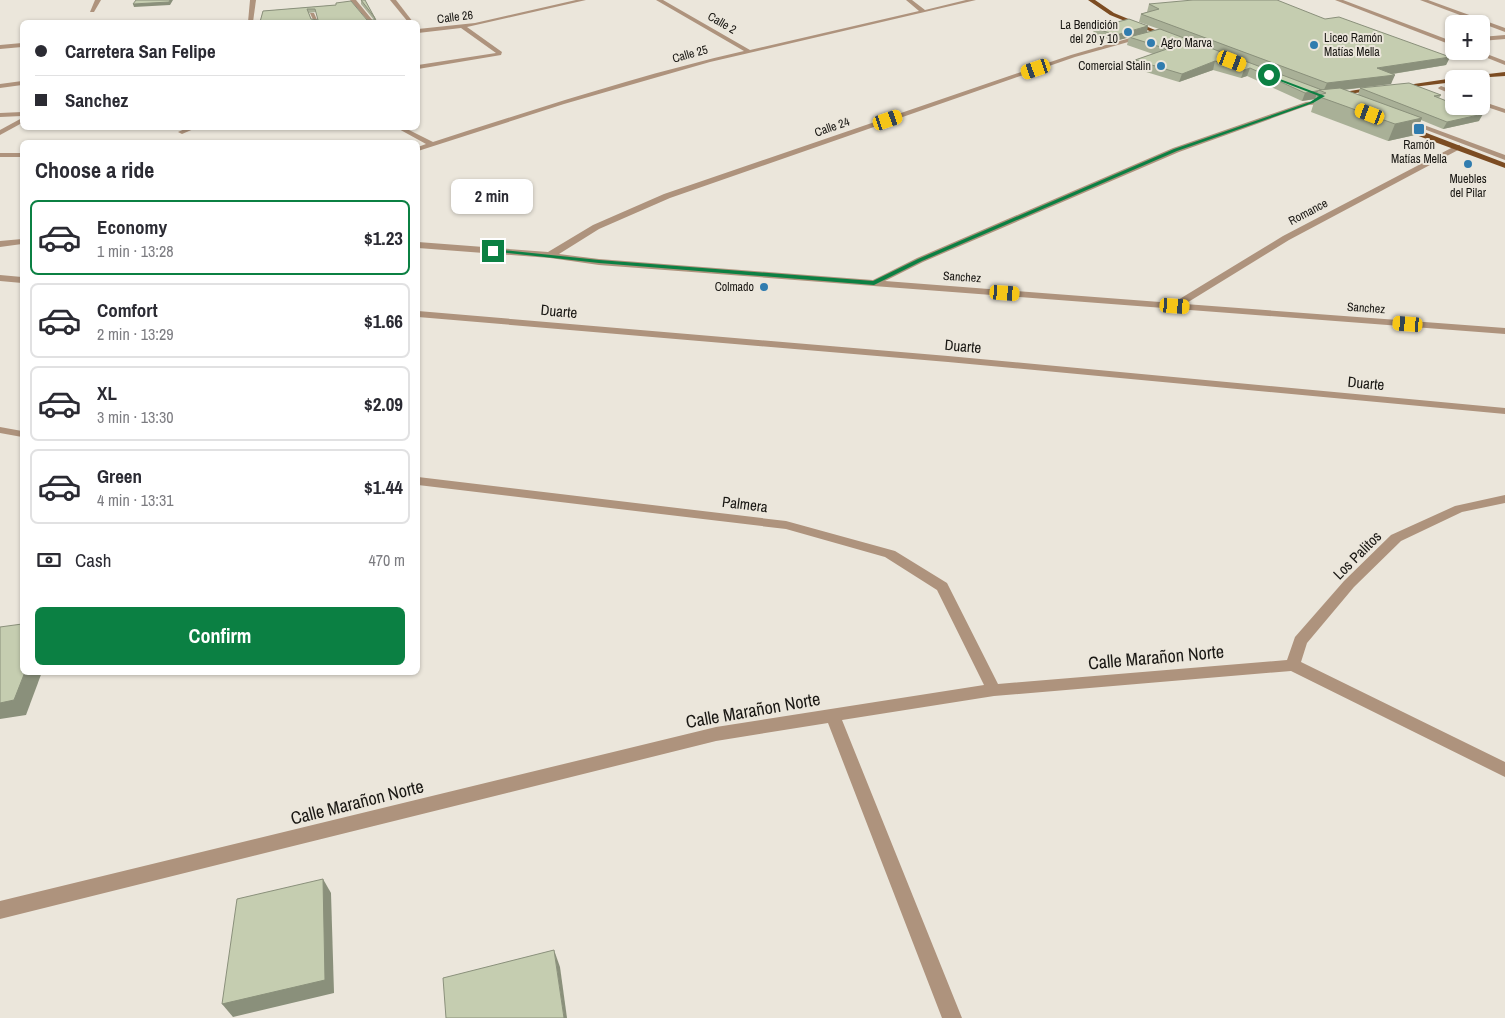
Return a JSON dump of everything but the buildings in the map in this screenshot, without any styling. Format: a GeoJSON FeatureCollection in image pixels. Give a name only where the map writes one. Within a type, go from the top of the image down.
{"type":"FeatureCollection","features":[{"type":"Feature","properties":{"kind":"main road"},"geometry":{"type":"LineString","coordinates":[[1090,0],[1112,14],[1178,40]]}},
{"type":"Feature","properties":{"kind":"main road"},"geometry":{"type":"LineString","coordinates":[[1490,76],[1505,74]]}},
{"type":"Feature","properties":{"kind":"main road"},"geometry":{"type":"LineString","coordinates":[[1490,82],[1505,80]]}},
{"type":"Feature","properties":{"kind":"main road"},"geometry":{"type":"LineString","coordinates":[[1445,82],[1391,91],[1445,87]]}},
{"type":"Feature","properties":{"kind":"main road"},"geometry":{"type":"LineString","coordinates":[[1323,96],[1335,101],[1380,89]]}},
{"type":"Feature","properties":{"kind":"main road"},"geometry":{"type":"LineString","coordinates":[[1323,96],[1374,96]]}},
{"type":"Feature","properties":{"kind":"main road"},"geometry":{"type":"LineString","coordinates":[[1392,119],[1505,166]]}},
{"type":"Feature","properties":{"kind":"street"},"geometry":{"type":"LineString","coordinates":[[92,11],[98,0]]}},
{"type":"Feature","properties":{"kind":"street"},"geometry":{"type":"LineString","coordinates":[[250,20],[253,0]]}},
{"type":"Feature","properties":{"kind":"street"},"geometry":{"type":"LineString","coordinates":[[353,0],[370,20]]}},
{"type":"Feature","properties":{"kind":"street"},"geometry":{"type":"LineString","coordinates":[[393,0],[409,20]]}},
{"type":"Feature","properties":{"kind":"street","name":"Calle 26"},"geometry":{"type":"LineString","coordinates":[[420,30],[463,27],[516,17],[583,0]]}},
{"type":"Feature","properties":{"kind":"street","name":"Calle 2"},"geometry":{"type":"LineString","coordinates":[[659,0],[748,51]]}},
{"type":"Feature","properties":{"kind":"street"},"geometry":{"type":"LineString","coordinates":[[910,0],[924,11]]}},
{"type":"Feature","properties":{"kind":"street","name":"Calle 25"},"geometry":{"type":"LineString","coordinates":[[420,147],[562,103],[748,51],[973,0]]}},
{"type":"Feature","properties":{"kind":"street"},"geometry":{"type":"LineString","coordinates":[[1338,0],[1445,40]]}},
{"type":"Feature","properties":{"kind":"street"},"geometry":{"type":"LineString","coordinates":[[1423,0],[1505,30]]}},
{"type":"Feature","properties":{"kind":"street"},"geometry":{"type":"LineString","coordinates":[[312,14],[315,20]]}},
{"type":"Feature","properties":{"kind":"street"},"geometry":{"type":"LineString","coordinates":[[420,68],[497,56],[500,53],[463,27]]}},
{"type":"Feature","properties":{"kind":"street","name":"Calle 24"},"geometry":{"type":"LineString","coordinates":[[550,255],[596,227],[667,196],[1073,56],[1160,33]]}},
{"type":"Feature","properties":{"kind":"street"},"geometry":{"type":"LineString","coordinates":[[1490,39],[1505,37]]}},
{"type":"Feature","properties":{"kind":"street"},"geometry":{"type":"LineString","coordinates":[[0,47],[20,45]]}},
{"type":"Feature","properties":{"kind":"street"},"geometry":{"type":"LineString","coordinates":[[1490,57],[1505,63]]}},
{"type":"Feature","properties":{"kind":"street"},"geometry":{"type":"LineString","coordinates":[[0,86],[20,84]]}},
{"type":"Feature","properties":{"kind":"street"},"geometry":{"type":"LineString","coordinates":[[1441,88],[1445,90]]}},
{"type":"Feature","properties":{"kind":"street"},"geometry":{"type":"LineString","coordinates":[[1311,102],[1323,96]]}},
{"type":"Feature","properties":{"kind":"street"},"geometry":{"type":"LineString","coordinates":[[874,283],[920,260],[1176,150],[1311,102],[1335,101]]}},
{"type":"Feature","properties":{"kind":"street"},"geometry":{"type":"LineString","coordinates":[[1490,105],[1505,111]]}},
{"type":"Feature","properties":{"kind":"street"},"geometry":{"type":"LineString","coordinates":[[0,115],[20,114]]}},
{"type":"Feature","properties":{"kind":"street"},"geometry":{"type":"LineString","coordinates":[[1392,119],[1505,158]]}},
{"type":"Feature","properties":{"kind":"street"},"geometry":{"type":"LineString","coordinates":[[0,133],[20,121]]}},
{"type":"Feature","properties":{"kind":"street"},"geometry":{"type":"LineString","coordinates":[[182,132],[187,130]]}},
{"type":"Feature","properties":{"kind":"street"},"geometry":{"type":"LineString","coordinates":[[405,130],[432,144]]}},
{"type":"Feature","properties":{"kind":"street","name":"Romance"},"geometry":{"type":"LineString","coordinates":[[1175,306],[1286,238],[1457,147]]}},
{"type":"Feature","properties":{"kind":"street"},"geometry":{"type":"LineString","coordinates":[[0,155],[20,155]]}},
{"type":"Feature","properties":{"kind":"street"},"geometry":{"type":"LineString","coordinates":[[0,244],[20,242]]}},
{"type":"Feature","properties":{"kind":"street","name":"Sanchez"},"geometry":{"type":"LineString","coordinates":[[420,245],[550,255],[599,262],[1505,332]]}},
{"type":"Feature","properties":{"kind":"street"},"geometry":{"type":"LineString","coordinates":[[0,278],[20,280]]}},
{"type":"Feature","properties":{"kind":"street","name":"Duarte"},"geometry":{"type":"LineString","coordinates":[[420,314],[948,359],[1505,411]]}},
{"type":"Feature","properties":{"kind":"street"},"geometry":{"type":"LineString","coordinates":[[3,431],[20,434]]}},
{"type":"Feature","properties":{"kind":"street","name":"Palmera"},"geometry":{"type":"LineString","coordinates":[[420,481],[786,526],[890,554],[942,587],[994,690]]}},
{"type":"Feature","properties":{"kind":"street","name":"Los Palitos"},"geometry":{"type":"LineString","coordinates":[[1294,665],[1300,641],[1349,584],[1396,538],[1459,509],[1505,498]]}},
{"type":"Feature","properties":{"kind":"street"},"geometry":{"type":"LineString","coordinates":[[1294,665],[1505,770]]}},
{"type":"Feature","properties":{"kind":"street","name":"Calle Marañon Norte"},"geometry":{"type":"LineString","coordinates":[[0,910],[716,734],[994,690],[1294,665]]}},
{"type":"Feature","properties":{"kind":"street"},"geometry":{"type":"LineString","coordinates":[[833,717],[952,1018]]}},
{"type":"Feature","properties":{"kind":"place","name":"La Bendición del 20 y 10"},"geometry":{"type":"Point","coordinates":[1128,32]}},
{"type":"Feature","properties":{"kind":"place","name":"Agro Marva"},"geometry":{"type":"Point","coordinates":[1151,43]}},
{"type":"Feature","properties":{"kind":"place","name":"Liceo Ramón Matías Mella"},"geometry":{"type":"Point","coordinates":[1314,45]}},
{"type":"Feature","properties":{"kind":"place","name":"Comercial Stalin"},"geometry":{"type":"Point","coordinates":[1161,66]}},
{"type":"Feature","properties":{"kind":"place","name":"Ramón Matías Mella"},"geometry":{"type":"Point","coordinates":[1419,129]}},
{"type":"Feature","properties":{"kind":"place","name":"Muebles del Pilar"},"geometry":{"type":"Point","coordinates":[1468,164]}},
{"type":"Feature","properties":{"kind":"place","name":"Colmado"},"geometry":{"type":"Point","coordinates":[764,287]}},
{"type":"Feature","properties":{"kind":"route"},"geometry":{"type":"LineString","coordinates":[[493,251],[550,255],[599,262],[874,283],[920,260],[1176,150],[1323,96],[1269,75]]}}]}
